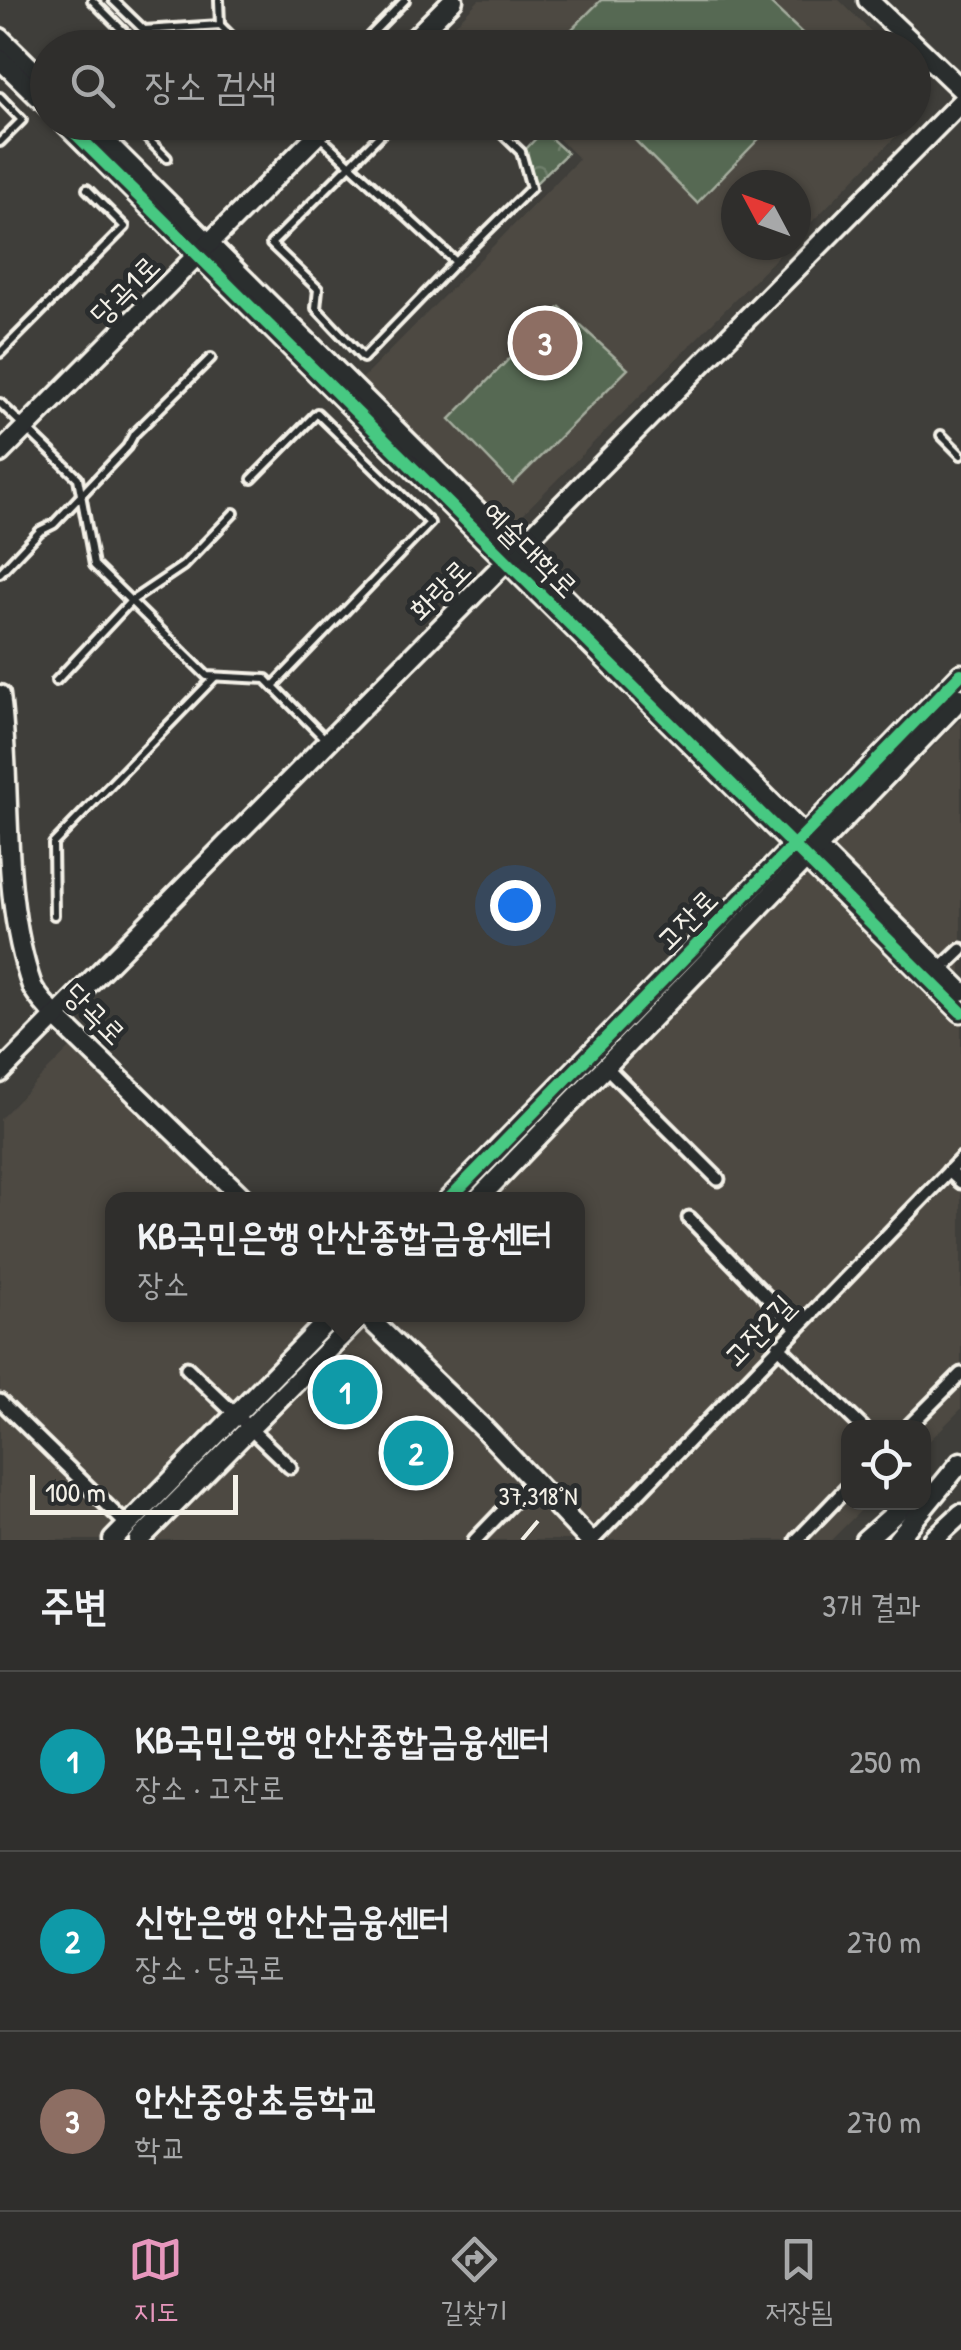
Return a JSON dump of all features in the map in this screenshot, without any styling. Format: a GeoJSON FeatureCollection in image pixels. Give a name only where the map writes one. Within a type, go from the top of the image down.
{"type":"FeatureCollection","features":[{"type":"Feature","properties":{"kind":"street"},"geometry":{"type":"LineString","coordinates":[[424,30],[453,0]]}},
{"type":"Feature","properties":{"kind":"street"},"geometry":{"type":"LineString","coordinates":[[868,0],[899,30]]}},
{"type":"Feature","properties":{"kind":"street"},"geometry":{"type":"LineString","coordinates":[[0,38],[30,67]]}},
{"type":"Feature","properties":{"kind":"street"},"geometry":{"type":"LineString","coordinates":[[0,59],[30,88]]}},
{"type":"Feature","properties":{"kind":"street"},"geometry":{"type":"LineString","coordinates":[[931,60],[961,89]]}},
{"type":"Feature","properties":{"kind":"street","name":"화랑로"},"geometry":{"type":"LineString","coordinates":[[931,132],[961,102]]}},
{"type":"Feature","properties":{"kind":"street","name":"예술대학로"},"geometry":{"type":"LineString","coordinates":[[84,140],[204,250],[807,847],[961,991]]}},
{"type":"Feature","properties":{"kind":"street","name":"예술대학로"},"geometry":{"type":"LineString","coordinates":[[103,140],[204,250]]}},
{"type":"Feature","properties":{"kind":"street","name":"당곡1로"},"geometry":{"type":"LineString","coordinates":[[0,453],[313,140]]}},
{"type":"Feature","properties":{"kind":"street","name":"화랑로"},"geometry":{"type":"LineString","coordinates":[[0,1073],[923,140]]}},
{"type":"Feature","properties":{"kind":"street","name":"고잔로"},"geometry":{"type":"LineString","coordinates":[[485,1192],[606,1068],[961,674]]}},
{"type":"Feature","properties":{"kind":"street","name":"당곡로"},"geometry":{"type":"LineString","coordinates":[[0,695],[10,886],[33,990],[56,1017],[238,1192]]}},
{"type":"Feature","properties":{"kind":"street","name":"고잔로"},"geometry":{"type":"LineString","coordinates":[[456,1192],[592,1053],[961,698]]}},
{"type":"Feature","properties":{"kind":"street","name":"예술대학로"},"geometry":{"type":"LineString","coordinates":[[807,847],[961,1012]]}},
{"type":"Feature","properties":{"kind":"street"},"geometry":{"type":"LineString","coordinates":[[940,970],[961,950]]}},
{"type":"Feature","properties":{"kind":"street"},"geometry":{"type":"LineString","coordinates":[[592,1053],[718,1178]]}},
{"type":"Feature","properties":{"kind":"street","name":"고잔2길"},"geometry":{"type":"LineString","coordinates":[[591,1540],[961,1159]]}},
{"type":"Feature","properties":{"kind":"street"},"geometry":{"type":"LineString","coordinates":[[949,1170],[961,1182]]}},
{"type":"Feature","properties":{"kind":"street"},"geometry":{"type":"LineString","coordinates":[[689,1218],[797,1328]]}},
{"type":"Feature","properties":{"kind":"street"},"geometry":{"type":"LineString","coordinates":[[137,1536],[236,1415],[326,1322]]}},
{"type":"Feature","properties":{"kind":"street"},"geometry":{"type":"LineString","coordinates":[[113,1540],[137,1536],[356,1322]]}},
{"type":"Feature","properties":{"kind":"street"},"geometry":{"type":"LineString","coordinates":[[372,1322],[591,1540]]}},
{"type":"Feature","properties":{"kind":"street"},"geometry":{"type":"LineString","coordinates":[[778,1346],[855,1420]]}},
{"type":"Feature","properties":{"kind":"street"},"geometry":{"type":"LineString","coordinates":[[187,1368],[290,1467]]}},
{"type":"Feature","properties":{"kind":"street"},"geometry":{"type":"LineString","coordinates":[[914,1420],[961,1374]]}},
{"type":"Feature","properties":{"kind":"street"},"geometry":{"type":"LineString","coordinates":[[0,1401],[137,1536]]}},
{"type":"Feature","properties":{"kind":"street"},"geometry":{"type":"LineString","coordinates":[[931,1483],[961,1459]]}},
{"type":"Feature","properties":{"kind":"street"},"geometry":{"type":"LineString","coordinates":[[897,1540],[961,1459]]}},
{"type":"Feature","properties":{"kind":"street"},"geometry":{"type":"LineString","coordinates":[[474,1540],[534,1480]]}},
{"type":"Feature","properties":{"kind":"street"},"geometry":{"type":"LineString","coordinates":[[797,1540],[841,1494]]}},
{"type":"Feature","properties":{"kind":"street"},"geometry":{"type":"LineString","coordinates":[[865,1540],[899,1510]]}},
{"type":"Feature","properties":{"kind":"street"},"geometry":{"type":"LineString","coordinates":[[933,1540],[961,1514]]}},
{"type":"Feature","properties":{"kind":"street"},"geometry":{"type":"LineString","coordinates":[[953,1540],[961,1530]]}},
{"type":"Feature","properties":{"kind":"lane"},"geometry":{"type":"LineString","coordinates":[[92,0],[122,30]]}},
{"type":"Feature","properties":{"kind":"lane"},"geometry":{"type":"LineString","coordinates":[[114,0],[144,30],[220,25]]}},
{"type":"Feature","properties":{"kind":"lane"},"geometry":{"type":"LineString","coordinates":[[219,0],[220,25],[225,30]]}},
{"type":"Feature","properties":{"kind":"lane"},"geometry":{"type":"LineString","coordinates":[[376,30],[406,0]]}},
{"type":"Feature","properties":{"kind":"lane"},"geometry":{"type":"LineString","coordinates":[[0,98],[22,120],[0,142]]}},
{"type":"Feature","properties":{"kind":"lane"},"geometry":{"type":"LineString","coordinates":[[149,140],[167,158]]}},
{"type":"Feature","properties":{"kind":"lane"},"geometry":{"type":"LineString","coordinates":[[332,140],[350,165],[456,262]]}},
{"type":"Feature","properties":{"kind":"lane"},"geometry":{"type":"LineString","coordinates":[[375,140],[271,244],[318,289],[316,308],[363,358],[531,188],[521,152],[509,140]]}},
{"type":"Feature","properties":{"kind":"lane"},"geometry":{"type":"LineString","coordinates":[[0,354],[125,227],[88,190]]}},
{"type":"Feature","properties":{"kind":"lane"},"geometry":{"type":"LineString","coordinates":[[0,573],[40,531],[54,524],[127,448],[134,434],[210,358]]}},
{"type":"Feature","properties":{"kind":"lane"},"geometry":{"type":"LineString","coordinates":[[0,403],[78,478],[94,565],[207,676],[266,679],[328,742]]}},
{"type":"Feature","properties":{"kind":"lane"},"geometry":{"type":"LineString","coordinates":[[252,479],[317,413],[430,523],[272,686]]}},
{"type":"Feature","properties":{"kind":"lane"},"geometry":{"type":"LineString","coordinates":[[941,435],[961,455]]}},
{"type":"Feature","properties":{"kind":"lane"},"geometry":{"type":"LineString","coordinates":[[56,681],[132,602],[183,566],[234,513]]}},
{"type":"Feature","properties":{"kind":"lane"},"geometry":{"type":"LineString","coordinates":[[54,915],[53,844],[216,676]]}},
{"type":"Feature","properties":{"kind":"shaded area"},"geometry":{"type":"Polygon","coordinates":[[[479,0],[839,0],[870,30],[450,30],[479,0]]]}},
{"type":"Feature","properties":{"kind":"shaded area"},"geometry":{"type":"Polygon","coordinates":[[[560,140],[892,140],[811,223],[811,170],[721,170],[721,260],[774,260],[509,528],[360,381],[579,159],[560,140]]]}},
{"type":"Feature","properties":{"kind":"shaded area"},"geometry":{"type":"Polygon","coordinates":[[[961,719],[961,1409],[931,1439],[931,1420],[841,1420],[841,1510],[861,1510],[831,1540],[0,1540],[0,1119],[78,1040],[231,1192],[105,1192],[105,1322],[585,1322],[585,1192],[491,1192],[961,719]]]}},
{"type":"Feature","properties":{"kind":"green space"},"geometry":{"type":"Polygon","coordinates":[[[601,0],[767,0],[799,30],[571,30],[601,0]]]}},
{"type":"Feature","properties":{"kind":"green space"},"geometry":{"type":"Polygon","coordinates":[[[534,140],[553,140],[567,153],[535,184],[525,150],[534,140]]]}},
{"type":"Feature","properties":{"kind":"green space"},"geometry":{"type":"Polygon","coordinates":[[[635,140],[758,140],[729,170],[721,170],[721,178],[697,203],[635,140]]]}},
{"type":"Feature","properties":{"kind":"green space"},"geometry":{"type":"Polygon","coordinates":[[[560,307],[628,369],[513,484],[450,419],[560,307]]]}},
{"type":"Feature","properties":{"kind":"cycle path"},"geometry":{"type":"LineString","coordinates":[[82,140],[961,1012]]}},
{"type":"Feature","properties":{"kind":"cycle path"},"geometry":{"type":"LineString","coordinates":[[456,1192],[961,674]]}},
{"type":"Feature","properties":{"kind":"place","name":"안산중앙초등학교"},"geometry":{"type":"Point","coordinates":[545,343]}},
{"type":"Feature","properties":{"kind":"place","name":"KB국민은행 안산종합금융센터"},"geometry":{"type":"Point","coordinates":[345,1392]}},
{"type":"Feature","properties":{"kind":"place","name":"신한은행 안산금융센터"},"geometry":{"type":"Point","coordinates":[416,1453]}}]}
